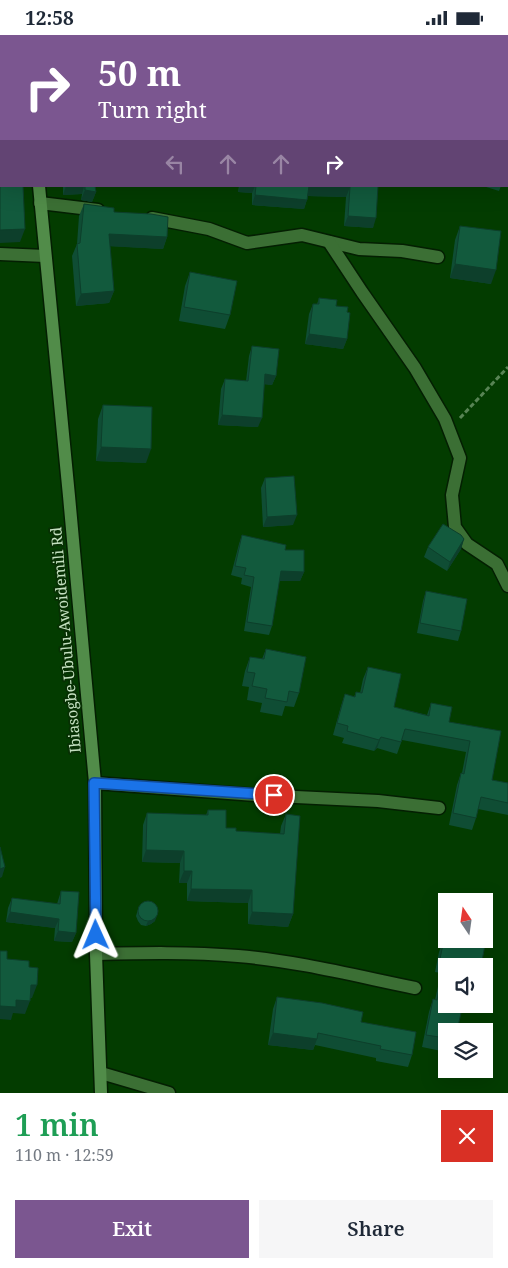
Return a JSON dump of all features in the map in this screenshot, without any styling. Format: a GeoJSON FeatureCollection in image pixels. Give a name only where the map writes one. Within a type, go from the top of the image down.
{"type":"FeatureCollection","features":[{"type":"Feature","properties":{"kind":"street","name":"Ibiasogbe-Ubulu-Awoidemili Rd"},"geometry":{"type":"LineString","coordinates":[[39,187],[94,783],[96,954],[101,1093]]}},
{"type":"Feature","properties":{"kind":"street"},"geometry":{"type":"LineString","coordinates":[[40,203],[107,211]]}},
{"type":"Feature","properties":{"kind":"street"},"geometry":{"type":"LineString","coordinates":[[142,217],[209,229],[247,243],[302,235],[359,249],[402,251],[438,257]]}},
{"type":"Feature","properties":{"kind":"street"},"geometry":{"type":"LineString","coordinates":[[329,242],[362,293],[416,368],[445,419],[460,458],[452,495],[455,527],[467,544],[497,564],[508,586]]}},
{"type":"Feature","properties":{"kind":"street"},"geometry":{"type":"LineString","coordinates":[[0,255],[45,256]]}},
{"type":"Feature","properties":{"kind":"street"},"geometry":{"type":"LineString","coordinates":[[94,783],[255,795],[378,801],[438,808]]}},
{"type":"Feature","properties":{"kind":"street"},"geometry":{"type":"LineString","coordinates":[[96,954],[168,952],[238,956],[290,962],[415,988]]}},
{"type":"Feature","properties":{"kind":"street"},"geometry":{"type":"LineString","coordinates":[[101,1073],[169,1093]]}},
{"type":"Feature","properties":{"kind":"path"},"geometry":{"type":"LineString","coordinates":[[449,429],[508,367]]}},
{"type":"Feature","properties":{"kind":"building"},"geometry":{"type":"Polygon","coordinates":[[[0,187],[23,187],[25,229],[0,230],[0,187]]]}},
{"type":"Feature","properties":{"kind":"building"},"geometry":{"type":"Polygon","coordinates":[[[85,187],[95,187],[96,192],[85,190],[85,187]]]}},
{"type":"Feature","properties":{"kind":"building"},"geometry":{"type":"Polygon","coordinates":[[[256,187],[309,187],[307,200],[255,195],[256,187]]]}},
{"type":"Feature","properties":{"kind":"building"},"geometry":{"type":"Polygon","coordinates":[[[350,187],[378,187],[376,218],[348,216],[350,187]]]}},
{"type":"Feature","properties":{"kind":"building"},"geometry":{"type":"Polygon","coordinates":[[[84,204],[114,208],[114,212],[168,217],[167,237],[109,234],[114,291],[81,294],[77,244],[80,243],[84,204]]]}},
{"type":"Feature","properties":{"kind":"building"},"geometry":{"type":"Polygon","coordinates":[[[460,226],[501,231],[496,270],[455,264],[460,226]]]}},
{"type":"Feature","properties":{"kind":"building"},"geometry":{"type":"Polygon","coordinates":[[[190,272],[237,281],[230,315],[184,307],[190,272]]]}},
{"type":"Feature","properties":{"kind":"building"},"geometry":{"type":"Polygon","coordinates":[[[319,298],[337,300],[336,306],[348,307],[347,312],[350,313],[347,339],[309,334],[313,304],[319,304],[319,298]]]}},
{"type":"Feature","properties":{"kind":"building"},"geometry":{"type":"Polygon","coordinates":[[[252,346],[279,349],[276,376],[265,374],[262,418],[222,415],[225,379],[248,381],[252,346]]]}},
{"type":"Feature","properties":{"kind":"building"},"geometry":{"type":"Polygon","coordinates":[[[103,405],[152,407],[151,449],[101,447],[103,405]]]}},
{"type":"Feature","properties":{"kind":"building"},"geometry":{"type":"Polygon","coordinates":[[[294,476],[297,515],[267,517],[265,478],[294,476]]]}},
{"type":"Feature","properties":{"kind":"building"},"geometry":{"type":"Polygon","coordinates":[[[443,524],[461,535],[464,539],[450,562],[428,547],[443,524]]]}},
{"type":"Feature","properties":{"kind":"building"},"geometry":{"type":"Polygon","coordinates":[[[242,535],[286,545],[285,550],[304,550],[304,572],[281,571],[272,626],[247,622],[254,577],[244,575],[246,568],[235,566],[242,535]]]}},
{"type":"Feature","properties":{"kind":"building"},"geometry":{"type":"Polygon","coordinates":[[[426,591],[467,599],[461,631],[420,623],[426,591]]]}},
{"type":"Feature","properties":{"kind":"building"},"geometry":{"type":"Polygon","coordinates":[[[266,649],[306,657],[299,693],[289,691],[287,702],[265,698],[267,689],[252,686],[255,673],[247,672],[250,657],[264,659],[266,649]]]}},
{"type":"Feature","properties":{"kind":"building"},"geometry":{"type":"Polygon","coordinates":[[[368,667],[401,674],[394,707],[429,716],[431,703],[452,707],[449,722],[501,731],[492,780],[508,783],[508,803],[481,797],[476,818],[453,813],[461,773],[464,774],[470,741],[405,729],[401,742],[381,737],[379,740],[347,731],[348,726],[337,723],[345,694],[355,697],[356,692],[362,693],[368,667]]]}},
{"type":"Feature","properties":{"kind":"building"},"geometry":{"type":"Polygon","coordinates":[[[208,810],[226,810],[226,828],[236,828],[236,831],[284,834],[286,814],[300,816],[293,914],[252,912],[252,890],[191,889],[192,871],[184,871],[184,851],[146,850],[147,813],[208,815],[208,810]]]}},
{"type":"Feature","properties":{"kind":"building"},"geometry":{"type":"Polygon","coordinates":[[[0,847],[5,867],[0,869],[0,847]]]}},
{"type":"Feature","properties":{"kind":"building"},"geometry":{"type":"Polygon","coordinates":[[[61,891],[79,892],[76,933],[58,931],[59,919],[10,912],[12,898],[60,904],[61,891]]]}},
{"type":"Feature","properties":{"kind":"building"},"geometry":{"type":"Polygon","coordinates":[[[148,901],[155,904],[158,911],[155,918],[148,921],[141,918],[138,911],[141,904],[148,901]]]}},
{"type":"Feature","properties":{"kind":"building"},"geometry":{"type":"Polygon","coordinates":[[[442,948],[484,948],[483,958],[440,958],[442,948]]]}},
{"type":"Feature","properties":{"kind":"building"},"geometry":{"type":"Polygon","coordinates":[[[0,951],[7,951],[7,959],[29,961],[29,967],[38,968],[37,985],[31,985],[30,1001],[16,1000],[16,1007],[0,1006],[0,951]]]}},
{"type":"Feature","properties":{"kind":"building"},"geometry":{"type":"Polygon","coordinates":[[[438,995],[438,1013],[461,1013],[459,1023],[438,1023],[438,1037],[426,1035],[433,999],[437,1000],[438,995]]]}},
{"type":"Feature","properties":{"kind":"building"},"geometry":{"type":"Polygon","coordinates":[[[277,997],[322,1003],[363,1012],[361,1022],[416,1032],[412,1055],[380,1049],[381,1046],[318,1033],[317,1039],[273,1033],[277,997]]]}},
{"type":"Feature","properties":{"kind":"route"},"geometry":{"type":"LineString","coordinates":[[96,935],[94,783],[274,795]]}}]}
